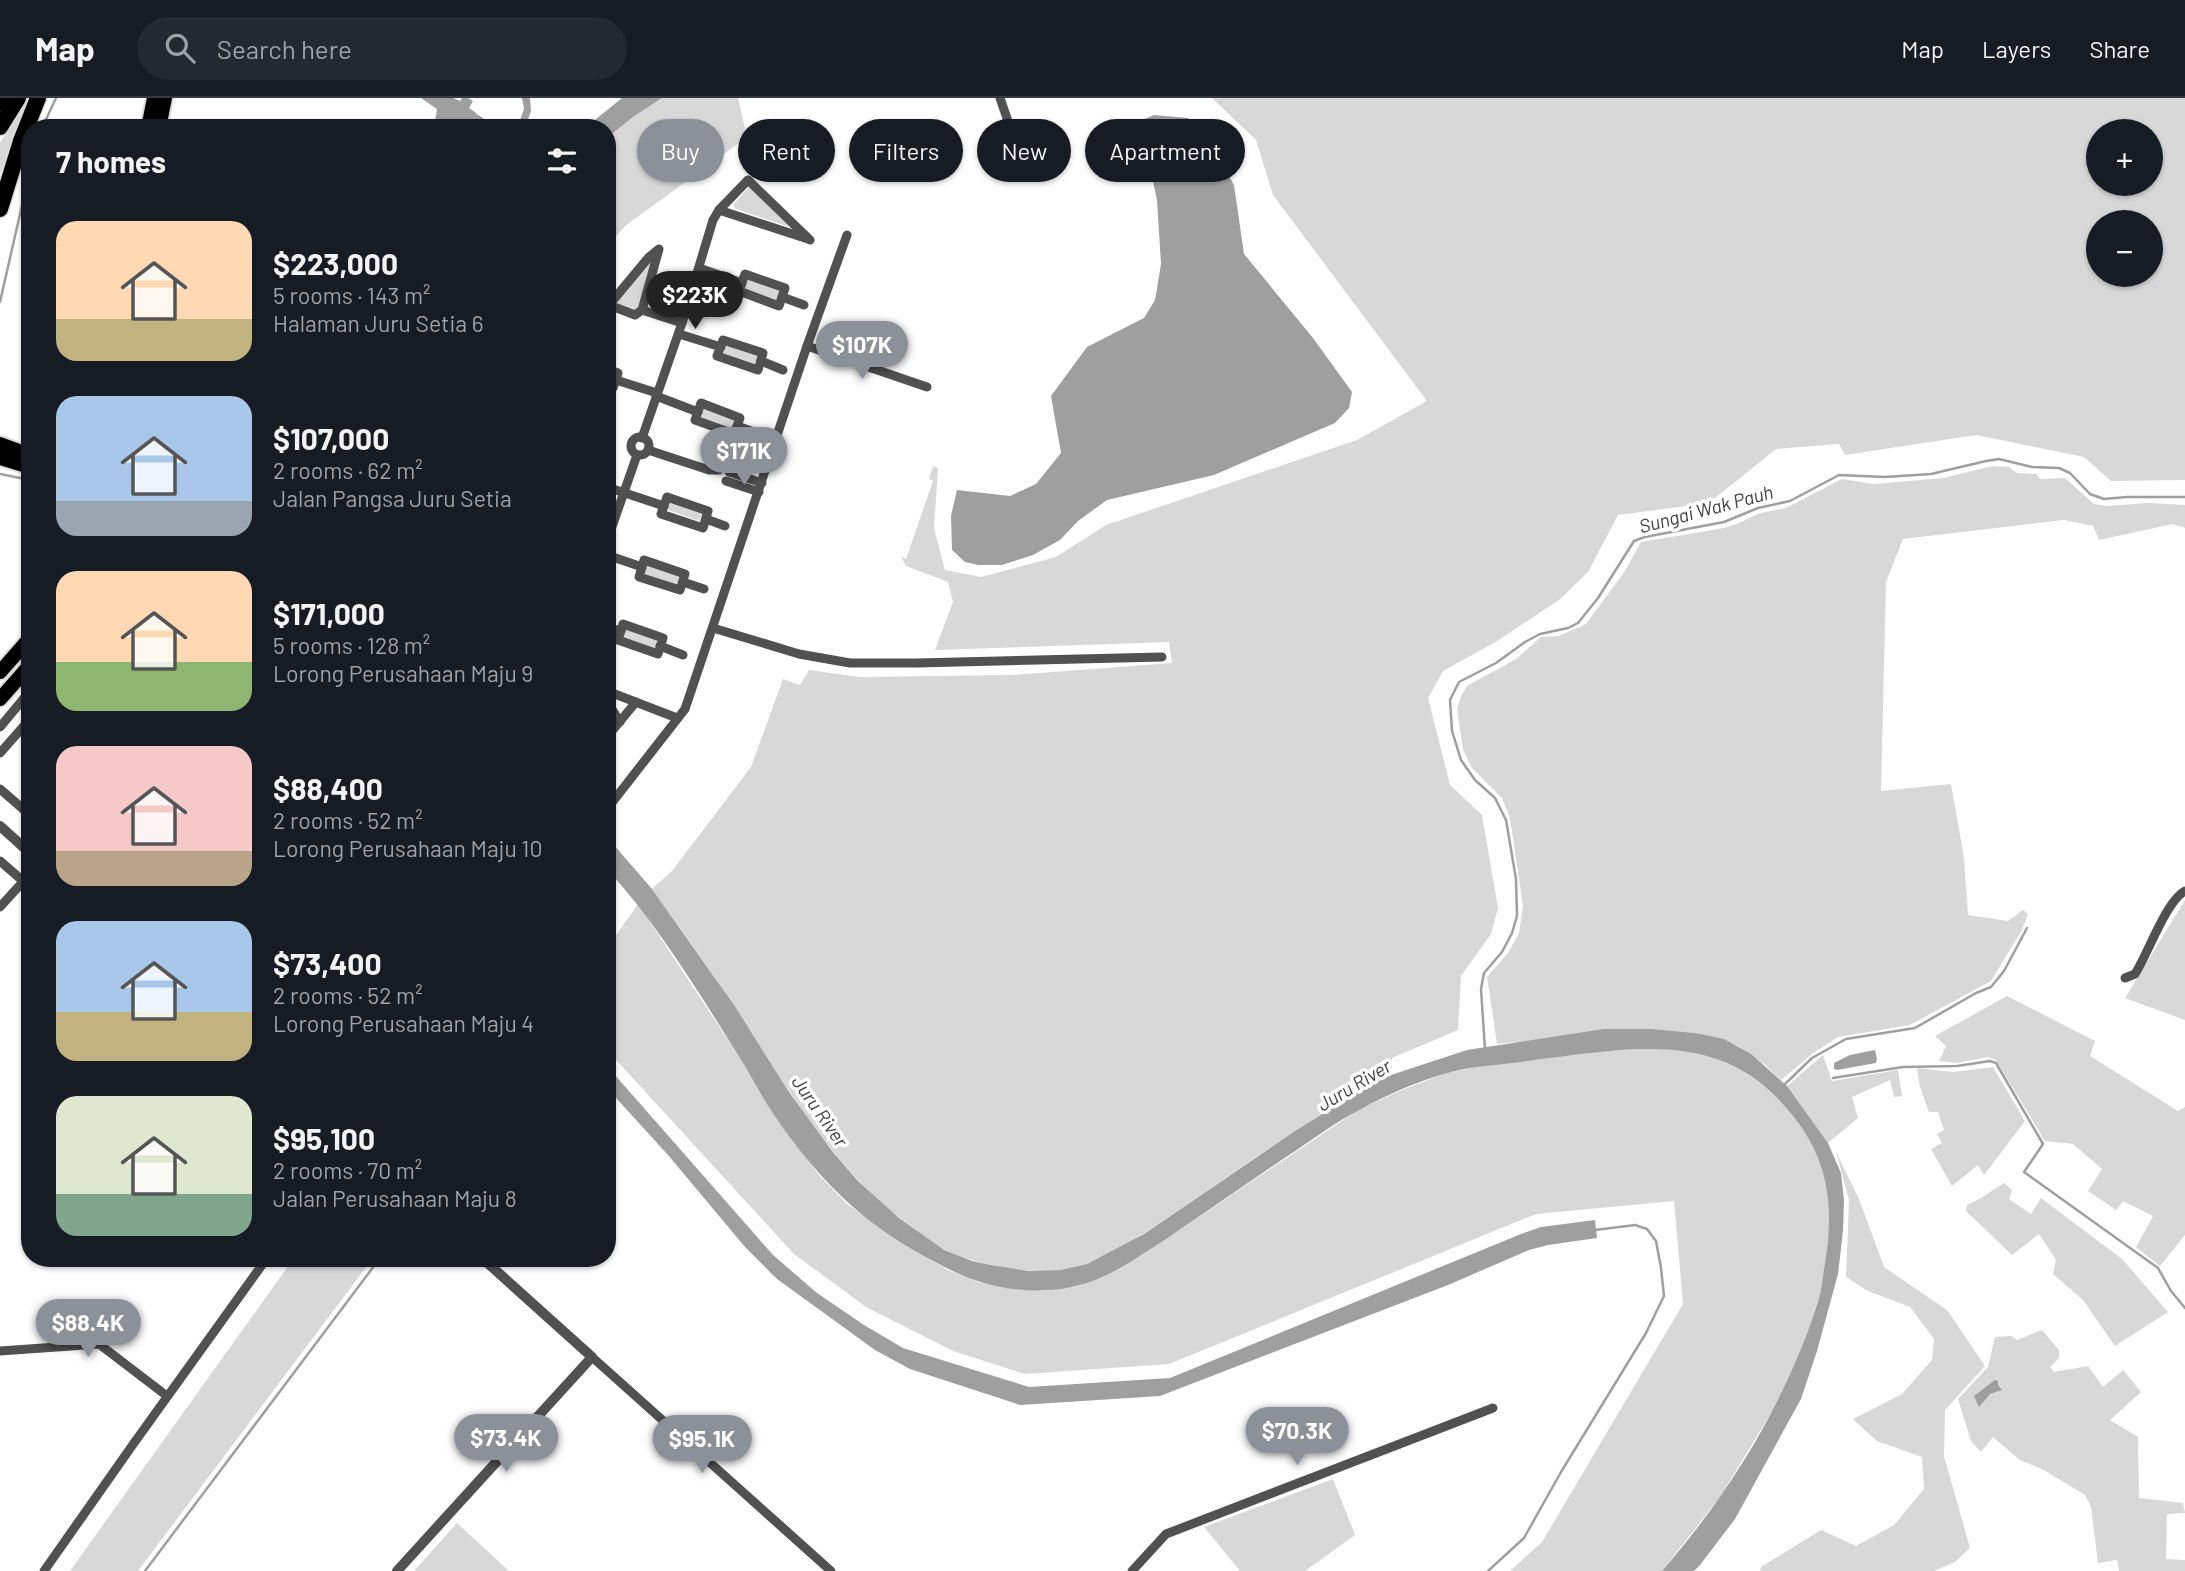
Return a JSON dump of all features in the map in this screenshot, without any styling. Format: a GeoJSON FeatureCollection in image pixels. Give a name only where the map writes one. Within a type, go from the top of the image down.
{"type":"FeatureCollection","features":[{"type":"Feature","properties":{"kind":"highway"},"geometry":{"type":"LineString","coordinates":[[0,103],[3,98]]}},
{"type":"Feature","properties":{"kind":"highway"},"geometry":{"type":"LineString","coordinates":[[0,127],[18,98]]}},
{"type":"Feature","properties":{"kind":"highway"},"geometry":{"type":"LineString","coordinates":[[30,119],[38,98]]}},
{"type":"Feature","properties":{"kind":"highway"},"geometry":{"type":"LineString","coordinates":[[0,209],[21,144]]}},
{"type":"Feature","properties":{"kind":"main road"},"geometry":{"type":"LineString","coordinates":[[150,119],[154,98]]}},
{"type":"Feature","properties":{"kind":"main road"},"geometry":{"type":"LineString","coordinates":[[161,119],[165,98]]}},
{"type":"Feature","properties":{"kind":"main road"},"geometry":{"type":"LineString","coordinates":[[0,444],[21,452]]}},
{"type":"Feature","properties":{"kind":"main road"},"geometry":{"type":"LineString","coordinates":[[0,458],[21,464]]}},
{"type":"Feature","properties":{"kind":"main road"},"geometry":{"type":"LineString","coordinates":[[0,672],[21,648]]}},
{"type":"Feature","properties":{"kind":"main road"},"geometry":{"type":"LineString","coordinates":[[0,699],[21,675]]}},
{"type":"Feature","properties":{"kind":"street"},"geometry":{"type":"LineString","coordinates":[[1000,98],[1007,119]]}},
{"type":"Feature","properties":{"kind":"street"},"geometry":{"type":"LineString","coordinates":[[642,438],[679,334],[713,220],[719,210],[748,180],[810,240],[719,210]]}},
{"type":"Feature","properties":{"kind":"street"},"geometry":{"type":"LineString","coordinates":[[616,798],[685,709],[847,235]]}},
{"type":"Feature","properties":{"kind":"street"},"geometry":{"type":"LineString","coordinates":[[616,297],[659,249],[642,310],[635,315],[616,308]]}},
{"type":"Feature","properties":{"kind":"street"},"geometry":{"type":"LineString","coordinates":[[699,268],[742,283]]}},
{"type":"Feature","properties":{"kind":"street"},"geometry":{"type":"LineString","coordinates":[[745,274],[785,288],[779,306],[739,291],[742,283],[745,274]]}},
{"type":"Feature","properties":{"kind":"street"},"geometry":{"type":"LineString","coordinates":[[782,297],[804,305]]}},
{"type":"Feature","properties":{"kind":"street"},"geometry":{"type":"LineString","coordinates":[[642,310],[682,323]]}},
{"type":"Feature","properties":{"kind":"street"},"geometry":{"type":"LineString","coordinates":[[679,334],[720,347]]}},
{"type":"Feature","properties":{"kind":"street"},"geometry":{"type":"LineString","coordinates":[[723,340],[763,353],[758,370],[717,356],[720,347],[723,340]]}},
{"type":"Feature","properties":{"kind":"street"},"geometry":{"type":"LineString","coordinates":[[807,346],[927,387]]}},
{"type":"Feature","properties":{"kind":"street"},"geometry":{"type":"LineString","coordinates":[[761,361],[783,370]]}},
{"type":"Feature","properties":{"kind":"street"},"geometry":{"type":"LineString","coordinates":[[616,384],[657,395],[698,412]]}},
{"type":"Feature","properties":{"kind":"street"},"geometry":{"type":"LineString","coordinates":[[701,403],[740,418],[737,426],[734,434],[695,420],[701,403]]}},
{"type":"Feature","properties":{"kind":"street"},"geometry":{"type":"LineString","coordinates":[[737,426],[760,434]]}},
{"type":"Feature","properties":{"kind":"street"},"geometry":{"type":"LineString","coordinates":[[636,438],[642,438],[647,442],[648,450],[638,455],[631,450],[631,444],[636,438]]}},
{"type":"Feature","properties":{"kind":"street"},"geometry":{"type":"LineString","coordinates":[[648,450],[760,488]]}},
{"type":"Feature","properties":{"kind":"street"},"geometry":{"type":"LineString","coordinates":[[616,516],[638,455]]}},
{"type":"Feature","properties":{"kind":"street"},"geometry":{"type":"LineString","coordinates":[[616,490],[664,506]]}},
{"type":"Feature","properties":{"kind":"street"},"geometry":{"type":"LineString","coordinates":[[667,497],[708,511],[706,519],[703,528],[661,514],[667,497]]}},
{"type":"Feature","properties":{"kind":"street"},"geometry":{"type":"LineString","coordinates":[[706,519],[725,526]]}},
{"type":"Feature","properties":{"kind":"street"},"geometry":{"type":"LineString","coordinates":[[616,558],[642,567]]}},
{"type":"Feature","properties":{"kind":"street"},"geometry":{"type":"LineString","coordinates":[[644,560],[685,573],[682,582],[680,590],[639,577],[644,560]]}},
{"type":"Feature","properties":{"kind":"street"},"geometry":{"type":"LineString","coordinates":[[682,582],[704,589]]}},
{"type":"Feature","properties":{"kind":"street"},"geometry":{"type":"LineString","coordinates":[[623,624],[663,638],[660,646],[658,654],[618,640],[623,624]]}},
{"type":"Feature","properties":{"kind":"street"},"geometry":{"type":"LineString","coordinates":[[713,628],[799,654],[850,663],[1162,657]]}},
{"type":"Feature","properties":{"kind":"street"},"geometry":{"type":"LineString","coordinates":[[616,630],[621,631]]}},
{"type":"Feature","properties":{"kind":"street"},"geometry":{"type":"LineString","coordinates":[[660,646],[683,654]]}},
{"type":"Feature","properties":{"kind":"street"},"geometry":{"type":"LineString","coordinates":[[616,694],[677,719]]}},
{"type":"Feature","properties":{"kind":"street"},"geometry":{"type":"LineString","coordinates":[[0,727],[21,702]]}},
{"type":"Feature","properties":{"kind":"street"},"geometry":{"type":"LineString","coordinates":[[616,727],[636,702]]}},
{"type":"Feature","properties":{"kind":"street"},"geometry":{"type":"LineString","coordinates":[[616,716],[620,722]]}},
{"type":"Feature","properties":{"kind":"street"},"geometry":{"type":"LineString","coordinates":[[0,753],[21,729]]}},
{"type":"Feature","properties":{"kind":"street"},"geometry":{"type":"LineString","coordinates":[[0,789],[21,807]]}},
{"type":"Feature","properties":{"kind":"street"},"geometry":{"type":"LineString","coordinates":[[0,826],[21,845]]}},
{"type":"Feature","properties":{"kind":"street"},"geometry":{"type":"LineString","coordinates":[[0,861],[21,875]]}},
{"type":"Feature","properties":{"kind":"street"},"geometry":{"type":"LineString","coordinates":[[0,907],[21,884]]}},
{"type":"Feature","properties":{"kind":"street"},"geometry":{"type":"LineString","coordinates":[[2125,978],[2135,974],[2166,914],[2179,894],[2185,891]]}},
{"type":"Feature","properties":{"kind":"street"},"geometry":{"type":"LineString","coordinates":[[44,1571],[260,1267]]}},
{"type":"Feature","properties":{"kind":"street"},"geometry":{"type":"LineString","coordinates":[[492,1267],[831,1571]]}},
{"type":"Feature","properties":{"kind":"street"},"geometry":{"type":"LineString","coordinates":[[0,1351],[99,1344],[167,1396]]}},
{"type":"Feature","properties":{"kind":"street"},"geometry":{"type":"LineString","coordinates":[[397,1571],[592,1357]]}},
{"type":"Feature","properties":{"kind":"street"},"geometry":{"type":"LineString","coordinates":[[1132,1571],[1166,1534],[1493,1408]]}},
{"type":"Feature","properties":{"kind":"shaded area"},"geometry":{"type":"Polygon","coordinates":[[[26,98],[31,98],[0,175],[0,143],[26,98]]]}},
{"type":"Feature","properties":{"kind":"shaded area"},"geometry":{"type":"Polygon","coordinates":[[[421,98],[453,98],[460,101],[462,98],[468,98],[473,101],[469,108],[476,113],[471,119],[435,119],[437,109],[421,98]]]}},
{"type":"Feature","properties":{"kind":"shaded area"},"geometry":{"type":"Polygon","coordinates":[[[522,98],[530,98],[531,111],[528,119],[520,119],[524,109],[522,98]]]}},
{"type":"Feature","properties":{"kind":"shaded area"},"geometry":{"type":"Polygon","coordinates":[[[622,98],[662,98],[616,131],[616,119],[596,119],[622,98]]]}},
{"type":"Feature","properties":{"kind":"shaded area"},"geometry":{"type":"Polygon","coordinates":[[[662,98],[738,98],[743,119],[738,119],[738,144],[724,154],[724,119],[637,119],[637,182],[685,182],[625,226],[616,236],[616,131],[662,98]]]}},
{"type":"Feature","properties":{"kind":"shaded area"},"geometry":{"type":"Polygon","coordinates":[[[1212,98],[2185,98],[2185,480],[2111,481],[2084,457],[1976,435],[1845,455],[1839,444],[1776,449],[1709,503],[1618,515],[1588,572],[1559,600],[1494,643],[1443,671],[1428,698],[1450,785],[1482,815],[1498,908],[1491,934],[1461,976],[1458,1030],[1392,1058],[1391,1075],[1317,1117],[1146,1232],[1105,1255],[1071,1269],[1050,1271],[1018,1269],[969,1259],[933,1243],[884,1205],[858,1180],[792,1096],[714,976],[652,889],[672,871],[751,767],[783,679],[800,685],[809,670],[860,677],[1014,675],[1172,663],[1169,642],[935,650],[953,602],[948,582],[906,566],[901,556],[906,559],[933,481],[929,479],[933,466],[938,468],[934,528],[945,570],[981,577],[1056,557],[1106,525],[1357,440],[1427,401],[1273,195],[1256,140],[1245,130],[1245,119],[1234,119],[1212,98]]]}},
{"type":"Feature","properties":{"kind":"shaded area"},"geometry":{"type":"Polygon","coordinates":[[[1154,115],[1189,119],[1145,119],[1154,115]]]}},
{"type":"Feature","properties":{"kind":"shaded area"},"geometry":{"type":"Polygon","coordinates":[[[1153,182],[1232,182],[1244,254],[1313,338],[1352,392],[1349,408],[1335,423],[1214,475],[1107,500],[1078,521],[1060,540],[1033,555],[1002,565],[965,562],[952,550],[951,516],[957,490],[1010,496],[1036,484],[1061,453],[1051,396],[1087,347],[1144,318],[1155,300],[1161,264],[1157,200],[1153,182]]]}},
{"type":"Feature","properties":{"kind":"shaded area"},"geometry":{"type":"Polygon","coordinates":[[[749,187],[792,228],[736,209],[733,205],[749,187]]]}},
{"type":"Feature","properties":{"kind":"shaded area"},"geometry":{"type":"Polygon","coordinates":[[[653,257],[638,308],[635,310],[618,305],[617,301],[653,257]]]}},
{"type":"Feature","properties":{"kind":"shaded area"},"geometry":{"type":"Polygon","coordinates":[[[749,279],[780,291],[776,300],[745,289],[745,283],[749,279]]]}},
{"type":"Feature","properties":{"kind":"shaded area"},"geometry":{"type":"Polygon","coordinates":[[[727,344],[758,356],[754,365],[723,354],[723,348],[727,344]]]}},
{"type":"Feature","properties":{"kind":"shaded area"},"geometry":{"type":"Polygon","coordinates":[[[704,409],[735,420],[732,430],[701,419],[700,413],[704,409]]]}},
{"type":"Feature","properties":{"kind":"shaded area"},"geometry":{"type":"Polygon","coordinates":[[[1993,466],[2009,467],[2017,473],[2036,474],[2040,479],[2065,478],[2094,504],[2185,505],[2185,528],[2173,524],[2099,540],[2093,526],[2064,520],[1903,539],[1886,582],[1881,791],[1951,784],[1964,858],[1968,915],[2008,921],[2023,910],[2028,914],[2022,930],[1991,981],[1910,1025],[1838,1037],[1781,1080],[1736,1045],[1695,1033],[1652,1029],[1497,1044],[1487,977],[1508,953],[1519,933],[1523,906],[1510,818],[1502,798],[1472,768],[1463,750],[1457,709],[1467,686],[1516,659],[1541,637],[1559,636],[1586,624],[1625,571],[1641,542],[1724,528],[1760,513],[1786,508],[1842,479],[1874,484],[1943,478],[1993,466]]]}},
{"type":"Feature","properties":{"kind":"shaded area"},"geometry":{"type":"Polygon","coordinates":[[[672,500],[703,512],[699,521],[668,510],[668,504],[672,500]]]}},
{"type":"Feature","properties":{"kind":"shaded area"},"geometry":{"type":"Polygon","coordinates":[[[649,564],[680,576],[676,586],[645,575],[644,569],[649,564]]]}},
{"type":"Feature","properties":{"kind":"shaded area"},"geometry":{"type":"Polygon","coordinates":[[[627,629],[658,641],[655,650],[624,639],[623,633],[627,629]]]}},
{"type":"Feature","properties":{"kind":"shaded area"},"geometry":{"type":"Polygon","coordinates":[[[616,847],[652,889],[734,1005],[789,1092],[832,1151],[858,1181],[899,1218],[944,1250],[972,1261],[1029,1271],[1061,1270],[1087,1264],[1144,1234],[1295,1131],[1361,1090],[1391,1075],[1467,1050],[1604,1029],[1652,1029],[1724,1039],[1751,1054],[1787,1086],[1828,1143],[1841,1173],[1844,1200],[1838,1274],[1801,1399],[1735,1519],[1700,1565],[1694,1571],[1662,1571],[1687,1542],[1732,1480],[1771,1414],[1803,1344],[1818,1303],[1827,1247],[1829,1205],[1821,1166],[1813,1147],[1803,1129],[1769,1090],[1749,1074],[1727,1063],[1680,1051],[1629,1050],[1477,1067],[1433,1077],[1391,1094],[1342,1120],[1114,1271],[1089,1282],[1064,1288],[1039,1291],[1001,1287],[953,1271],[915,1251],[872,1223],[836,1191],[804,1156],[774,1115],[677,959],[616,879],[616,847]]]}},
{"type":"Feature","properties":{"kind":"shaded area"},"geometry":{"type":"Polygon","coordinates":[[[2185,900],[2185,1020],[2125,998],[2185,900]]]}},
{"type":"Feature","properties":{"kind":"shaded area"},"geometry":{"type":"Polygon","coordinates":[[[638,904],[738,1055],[772,1112],[818,1174],[847,1204],[905,1245],[948,1270],[979,1282],[1045,1291],[1078,1286],[1106,1274],[1144,1254],[1358,1110],[1446,1073],[1608,1051],[1668,1048],[1704,1054],[1738,1067],[1774,1092],[1803,1127],[1818,1155],[1828,1187],[1830,1223],[1819,1301],[1779,1400],[1720,1497],[1662,1571],[1510,1571],[1542,1542],[1683,1304],[1674,1201],[1536,1214],[1169,1364],[1025,1374],[953,1351],[866,1307],[794,1254],[616,1060],[616,935],[638,904]]]}},
{"type":"Feature","properties":{"kind":"shaded area"},"geometry":{"type":"Polygon","coordinates":[[[2007,996],[2095,1041],[2090,1056],[2178,1111],[2185,1107],[2185,1235],[2160,1266],[2136,1247],[2153,1216],[2123,1201],[2116,1210],[2088,1191],[2102,1169],[2073,1144],[2045,1141],[1996,1060],[1988,1057],[1957,1063],[1939,1061],[1946,1046],[1935,1036],[2007,996]]]}},
{"type":"Feature","properties":{"kind":"shaded area"},"geometry":{"type":"Polygon","coordinates":[[[1875,1050],[1876,1063],[1834,1069],[1834,1063],[1850,1055],[1875,1050]]]}},
{"type":"Feature","properties":{"kind":"shaded area"},"geometry":{"type":"Polygon","coordinates":[[[1823,1055],[1832,1081],[1898,1070],[1902,1096],[1894,1097],[1890,1080],[1852,1097],[1858,1118],[1828,1143],[1787,1086],[1823,1055]]]}},
{"type":"Feature","properties":{"kind":"shaded area"},"geometry":{"type":"Polygon","coordinates":[[[1993,1067],[2025,1121],[1984,1175],[1978,1165],[1952,1186],[1931,1149],[1942,1143],[1937,1134],[1944,1130],[1938,1112],[1929,1112],[1920,1087],[1917,1068],[1953,1072],[1993,1067]]]}},
{"type":"Feature","properties":{"kind":"shaded area"},"geometry":{"type":"Polygon","coordinates":[[[616,1076],[773,1255],[817,1293],[903,1348],[1029,1387],[1170,1378],[1541,1227],[1595,1220],[1597,1238],[1529,1250],[1448,1285],[1160,1396],[1020,1405],[910,1369],[875,1350],[777,1279],[745,1247],[616,1098],[616,1076]]]}},
{"type":"Feature","properties":{"kind":"shaded area"},"geometry":{"type":"Polygon","coordinates":[[[1836,1152],[1859,1199],[1884,1267],[1947,1310],[1985,1366],[1945,1410],[1944,1456],[1970,1548],[1955,1562],[1934,1571],[1760,1571],[1761,1567],[1821,1530],[1856,1546],[1894,1525],[1924,1489],[1922,1457],[1877,1441],[1853,1419],[1902,1394],[1932,1360],[1934,1339],[1910,1307],[1868,1291],[1846,1277],[1849,1200],[1836,1152]]]}},
{"type":"Feature","properties":{"kind":"shaded area"},"geometry":{"type":"Polygon","coordinates":[[[2004,1183],[2012,1190],[2009,1199],[2031,1214],[2041,1198],[2122,1259],[2168,1312],[2115,1346],[2083,1300],[2053,1274],[2056,1260],[2039,1234],[2012,1255],[1966,1211],[1967,1205],[2004,1183]]]}},
{"type":"Feature","properties":{"kind":"shaded area"},"geometry":{"type":"Polygon","coordinates":[[[288,1267],[366,1267],[138,1571],[70,1571],[288,1267]]]}},
{"type":"Feature","properties":{"kind":"shaded area"},"geometry":{"type":"Polygon","coordinates":[[[2042,1330],[2059,1350],[2059,1358],[2050,1367],[2054,1372],[2088,1366],[2103,1387],[2123,1370],[2141,1392],[2110,1420],[2138,1437],[2139,1498],[2183,1503],[2185,1513],[2167,1514],[2166,1559],[2185,1560],[2185,1571],[2119,1571],[2117,1560],[2098,1563],[2091,1507],[2085,1495],[2044,1470],[2020,1460],[1993,1437],[1981,1452],[1971,1441],[1958,1399],[1988,1367],[1995,1337],[2011,1336],[2017,1340],[2042,1330]]]}},
{"type":"Feature","properties":{"kind":"shaded area"},"geometry":{"type":"Polygon","coordinates":[[[1995,1380],[2002,1390],[1990,1394],[1979,1407],[1974,1396],[1995,1380]]]}},
{"type":"Feature","properties":{"kind":"shaded area"},"geometry":{"type":"Polygon","coordinates":[[[1333,1479],[1355,1535],[1305,1571],[1240,1571],[1204,1527],[1333,1479]]]}},
{"type":"Feature","properties":{"kind":"shaded area"},"geometry":{"type":"Polygon","coordinates":[[[457,1523],[509,1571],[414,1571],[457,1523]]]}},
{"type":"Feature","properties":{"kind":"waterway"},"geometry":{"type":"LineString","coordinates":[[46,119],[56,98]]}},
{"type":"Feature","properties":{"kind":"waterway"},"geometry":{"type":"LineString","coordinates":[[441,98],[472,119]]}},
{"type":"Feature","properties":{"kind":"waterway"},"geometry":{"type":"LineString","coordinates":[[0,302],[21,210]]}},
{"type":"Feature","properties":{"kind":"waterway","name":"Sungai Wak Pauh"},"geometry":{"type":"LineString","coordinates":[[1485,1049],[1481,989],[1484,973],[1502,952],[1512,933],[1517,916],[1516,879],[1506,820],[1495,798],[1475,780],[1461,760],[1452,731],[1450,700],[1459,682],[1496,663],[1525,642],[1540,634],[1578,623],[1598,598],[1634,541],[1724,522],[1758,508],[1790,501],[1839,475],[1885,477],[1931,474],[1999,459],[2032,467],[2059,468],[2070,473],[2090,494],[2104,499],[2185,497]]}},
{"type":"Feature","properties":{"kind":"waterway"},"geometry":{"type":"LineString","coordinates":[[0,474],[21,478]]}},
{"type":"Feature","properties":{"kind":"waterway"},"geometry":{"type":"LineString","coordinates":[[1783,1086],[1812,1058],[1846,1039],[1915,1028],[1991,987],[2004,971],[2027,928]]}},
{"type":"Feature","properties":{"kind":"waterway"},"geometry":{"type":"LineString","coordinates":[[1833,1078],[1903,1067],[1957,1066],[1990,1061],[1996,1063],[2043,1144],[2024,1172],[2158,1268],[2185,1308]]}},
{"type":"Feature","properties":{"kind":"waterway"},"geometry":{"type":"LineString","coordinates":[[1488,1571],[1524,1538],[1646,1333],[1664,1296],[1656,1241],[1647,1229],[1635,1225],[1595,1230]]}},
{"type":"Feature","properties":{"kind":"waterway"},"geometry":{"type":"LineString","coordinates":[[145,1571],[373,1267]]}},
{"type":"Feature","properties":{"kind":"water label","name":"Juru River"},"geometry":{"type":"Point","coordinates":[1354,1085]}},
{"type":"Feature","properties":{"kind":"water label","name":"Juru River"},"geometry":{"type":"Point","coordinates":[820,1111]}}]}
